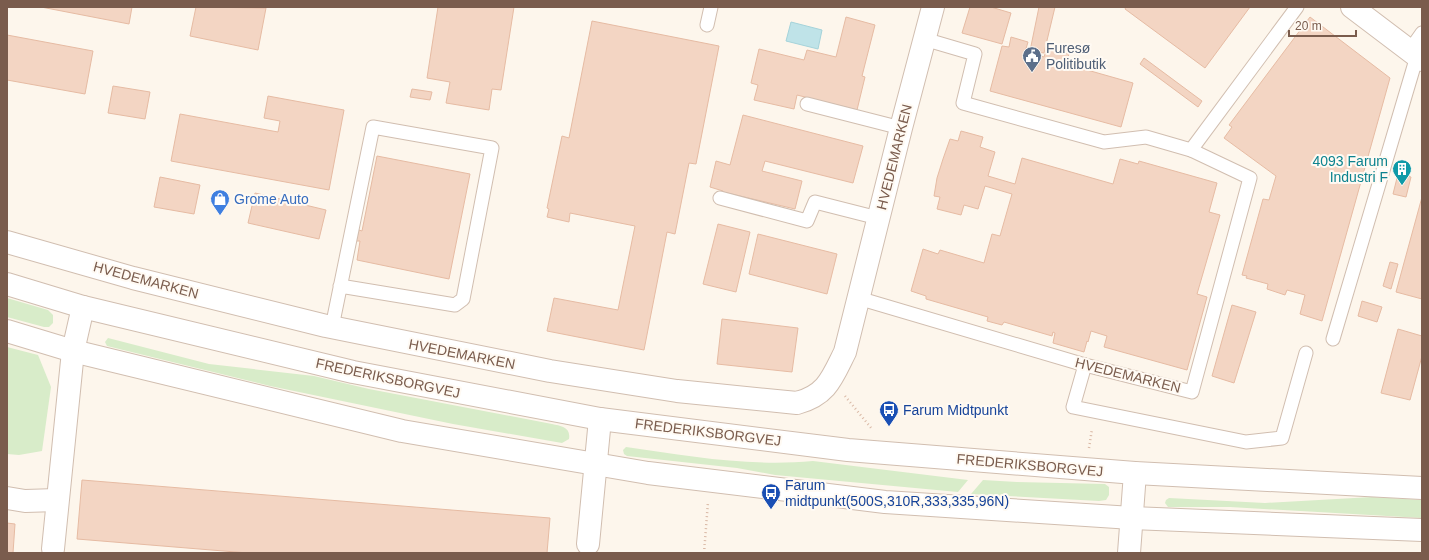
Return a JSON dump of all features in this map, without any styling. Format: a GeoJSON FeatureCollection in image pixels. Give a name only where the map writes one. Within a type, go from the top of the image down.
{"type":"FeatureCollection","features":[{"type":"Feature","properties":{"kind":"street","name":"HVEDEMARKEN"},"geometry":{"type":"LineString","coordinates":[[7,242],[132,278],[332,327],[550,371],[677,391],[797,403],[809,400],[824,389],[832,379],[845,352],[933,7]]}},
{"type":"Feature","properties":{"kind":"street"},"geometry":{"type":"LineString","coordinates":[[1352,7],[1418,50]]}},
{"type":"Feature","properties":{"kind":"street","name":"FREDERIKSBORGVEJ"},"geometry":{"type":"LineString","coordinates":[[7,284],[83,306],[353,372],[600,419],[848,450],[1135,473],[1422,488]]}},
{"type":"Feature","properties":{"kind":"street"},"geometry":{"type":"LineString","coordinates":[[53,549],[73,351],[83,306]]}},
{"type":"Feature","properties":{"kind":"street"},"geometry":{"type":"LineString","coordinates":[[7,331],[73,351],[402,431],[648,473],[886,502],[1132,518],[1422,530]]}},
{"type":"Feature","properties":{"kind":"street"},"geometry":{"type":"LineString","coordinates":[[588,544],[600,419]]}},
{"type":"Feature","properties":{"kind":"street"},"geometry":{"type":"LineString","coordinates":[[1129,553],[1135,473]]}},
{"type":"Feature","properties":{"kind":"street"},"geometry":{"type":"LineString","coordinates":[[7,498],[25,502],[58,500]]}},
{"type":"Feature","properties":{"kind":"lane"},"geometry":{"type":"LineString","coordinates":[[707,25],[711,7]]}},
{"type":"Feature","properties":{"kind":"lane"},"geometry":{"type":"LineString","coordinates":[[1191,150],[1296,7]]}},
{"type":"Feature","properties":{"kind":"lane","name":"HVEDEMARKEN"},"geometry":{"type":"LineString","coordinates":[[858,298],[1085,365],[1192,392],[1250,178],[1191,150],[1146,138],[1104,142],[963,103],[976,54],[924,39]]}},
{"type":"Feature","properties":{"kind":"lane"},"geometry":{"type":"LineString","coordinates":[[1333,339],[1418,50]]}},
{"type":"Feature","properties":{"kind":"lane"},"geometry":{"type":"LineString","coordinates":[[807,104],[901,128]]}},
{"type":"Feature","properties":{"kind":"lane"},"geometry":{"type":"LineString","coordinates":[[332,327],[340,286],[373,127],[492,148],[463,299],[455,305],[340,286]]}},
{"type":"Feature","properties":{"kind":"lane"},"geometry":{"type":"LineString","coordinates":[[720,198],[807,221],[815,202],[878,218]]}},
{"type":"Feature","properties":{"kind":"lane"},"geometry":{"type":"LineString","coordinates":[[1085,365],[1073,407],[1246,442],[1282,438],[1306,353]]}},
{"type":"Feature","properties":{"kind":"path"},"geometry":{"type":"LineString","coordinates":[[832,379],[875,435]]}},
{"type":"Feature","properties":{"kind":"path"},"geometry":{"type":"LineString","coordinates":[[1088,452],[1094,411]]}},
{"type":"Feature","properties":{"kind":"path"},"geometry":{"type":"LineString","coordinates":[[704,553],[708,497]]}},
{"type":"Feature","properties":{"kind":"green space"},"geometry":{"type":"Polygon","coordinates":[[[7,298],[48,310],[53,315],[53,323],[49,327],[44,327],[7,317],[7,298]]]}},
{"type":"Feature","properties":{"kind":"green space"},"geometry":{"type":"Polygon","coordinates":[[[108,338],[209,364],[314,376],[369,389],[562,426],[567,430],[569,439],[562,443],[453,424],[270,386],[107,346],[105,342],[108,338]]]}},
{"type":"Feature","properties":{"kind":"green space"},"geometry":{"type":"Polygon","coordinates":[[[7,347],[38,355],[51,387],[42,451],[19,455],[7,454],[7,347]]]}},
{"type":"Feature","properties":{"kind":"green space"},"geometry":{"type":"Polygon","coordinates":[[[626,447],[742,462],[766,463],[813,461],[968,480],[958,492],[775,475],[737,468],[627,456],[624,454],[623,450],[626,447]]]}},
{"type":"Feature","properties":{"kind":"green space"},"geometry":{"type":"Polygon","coordinates":[[[983,480],[1105,484],[1109,487],[1109,495],[1106,500],[1099,501],[971,494],[983,480]]]}},
{"type":"Feature","properties":{"kind":"green space"},"geometry":{"type":"Polygon","coordinates":[[[1372,497],[1422,500],[1422,518],[1230,507],[1168,507],[1165,503],[1169,498],[1265,503],[1372,497]]]}},
{"type":"Feature","properties":{"kind":"water"},"geometry":{"type":"Polygon","coordinates":[[[791,22],[822,30],[818,49],[786,41],[791,22]]]}},
{"type":"Feature","properties":{"kind":"building"},"geometry":{"type":"Polygon","coordinates":[[[41,7],[132,7],[129,24],[41,7]]]}},
{"type":"Feature","properties":{"kind":"building"},"geometry":{"type":"Polygon","coordinates":[[[196,7],[266,8],[258,50],[190,36],[196,7]]]}},
{"type":"Feature","properties":{"kind":"building"},"geometry":{"type":"Polygon","coordinates":[[[438,7],[514,7],[501,90],[492,89],[489,110],[446,103],[450,82],[427,78],[438,7]]]}},
{"type":"Feature","properties":{"kind":"building"},"geometry":{"type":"Polygon","coordinates":[[[970,7],[991,7],[1011,13],[1002,44],[962,33],[970,7]]]}},
{"type":"Feature","properties":{"kind":"building"},"geometry":{"type":"Polygon","coordinates":[[[1039,7],[1055,7],[1044,53],[1030,51],[1039,7]]]}},
{"type":"Feature","properties":{"kind":"building"},"geometry":{"type":"Polygon","coordinates":[[[1126,7],[1250,7],[1205,68],[1125,9],[1126,7]]]}},
{"type":"Feature","properties":{"kind":"building"},"geometry":{"type":"Polygon","coordinates":[[[846,17],[875,25],[862,76],[865,77],[857,110],[797,95],[794,109],[754,100],[758,85],[751,83],[759,49],[804,60],[807,50],[836,57],[846,17]]]}},
{"type":"Feature","properties":{"kind":"building"},"geometry":{"type":"Polygon","coordinates":[[[1310,17],[1390,78],[1322,321],[1300,314],[1305,295],[1287,290],[1285,295],[1267,289],[1268,284],[1246,278],[1247,276],[1242,275],[1263,199],[1269,200],[1276,176],[1224,138],[1232,127],[1229,125],[1310,17]]]}},
{"type":"Feature","properties":{"kind":"building"},"geometry":{"type":"Polygon","coordinates":[[[592,21],[719,46],[696,164],[689,163],[675,234],[667,232],[644,350],[547,331],[554,298],[618,310],[635,226],[570,213],[569,222],[547,217],[549,209],[547,208],[562,136],[569,138],[592,21]]]}},
{"type":"Feature","properties":{"kind":"building"},"geometry":{"type":"Polygon","coordinates":[[[7,35],[93,51],[85,94],[7,80],[7,35]]]}},
{"type":"Feature","properties":{"kind":"building"},"geometry":{"type":"Polygon","coordinates":[[[1011,37],[1028,42],[1025,52],[1044,57],[1047,48],[1069,54],[1066,64],[1133,83],[1121,127],[990,91],[1002,46],[1009,47],[1011,37]]]}},
{"type":"Feature","properties":{"kind":"building"},"geometry":{"type":"Polygon","coordinates":[[[1144,58],[1202,101],[1198,107],[1140,64],[1144,58]]]}},
{"type":"Feature","properties":{"kind":"building"},"geometry":{"type":"Polygon","coordinates":[[[113,86],[150,92],[145,119],[108,113],[113,86]]]}},
{"type":"Feature","properties":{"kind":"building"},"geometry":{"type":"Polygon","coordinates":[[[412,89],[432,92],[430,100],[410,97],[412,89]]]}},
{"type":"Feature","properties":{"kind":"building"},"geometry":{"type":"Polygon","coordinates":[[[268,96],[344,110],[329,190],[171,161],[180,114],[278,132],[280,121],[264,118],[268,96]]]}},
{"type":"Feature","properties":{"kind":"building"},"geometry":{"type":"Polygon","coordinates":[[[743,115],[863,146],[853,183],[765,161],[762,171],[802,181],[795,209],[723,192],[710,187],[716,161],[730,165],[743,115]]]}},
{"type":"Feature","properties":{"kind":"building"},"geometry":{"type":"Polygon","coordinates":[[[961,131],[983,137],[980,147],[995,152],[988,176],[1015,184],[1022,158],[1113,184],[1120,159],[1138,164],[1139,161],[1217,183],[1209,212],[1220,215],[1197,294],[1207,297],[1187,370],[1104,347],[1107,336],[1091,331],[1084,352],[1053,343],[1055,333],[1053,332],[1052,336],[1004,322],[1002,325],[987,321],[988,317],[926,299],[926,296],[911,291],[923,249],[938,254],[940,250],[984,263],[992,234],[1000,236],[1012,194],[985,186],[978,209],[964,205],[961,215],[937,209],[940,197],[934,196],[937,178],[950,139],[958,141],[961,131]]]}},
{"type":"Feature","properties":{"kind":"building"},"geometry":{"type":"Polygon","coordinates":[[[377,156],[470,174],[449,279],[357,260],[360,241],[356,241],[359,230],[362,231],[377,156]]]}},
{"type":"Feature","properties":{"kind":"building","name":"4093 Farum Industri F"},"geometry":{"type":"Polygon","coordinates":[[[1398,174],[1411,177],[1406,197],[1393,194],[1398,174]]]}},
{"type":"Feature","properties":{"kind":"building"},"geometry":{"type":"Polygon","coordinates":[[[160,177],[200,185],[194,214],[154,207],[160,177]]]}},
{"type":"Feature","properties":{"kind":"building"},"geometry":{"type":"Polygon","coordinates":[[[255,193],[326,210],[319,239],[248,223],[255,193]]]}},
{"type":"Feature","properties":{"kind":"building"},"geometry":{"type":"Polygon","coordinates":[[[1422,197],[1422,299],[1396,292],[1422,197]]]}},
{"type":"Feature","properties":{"kind":"building"},"geometry":{"type":"Polygon","coordinates":[[[718,224],[750,232],[736,292],[703,284],[718,224]]]}},
{"type":"Feature","properties":{"kind":"building"},"geometry":{"type":"Polygon","coordinates":[[[758,234],[837,254],[827,294],[749,274],[758,234]]]}},
{"type":"Feature","properties":{"kind":"building"},"geometry":{"type":"Polygon","coordinates":[[[1390,262],[1398,264],[1391,289],[1383,286],[1390,262]]]}},
{"type":"Feature","properties":{"kind":"building"},"geometry":{"type":"Polygon","coordinates":[[[1362,301],[1382,307],[1377,322],[1358,316],[1362,301]]]}},
{"type":"Feature","properties":{"kind":"building"},"geometry":{"type":"Polygon","coordinates":[[[1232,305],[1256,312],[1234,383],[1212,376],[1232,305]]]}},
{"type":"Feature","properties":{"kind":"building"},"geometry":{"type":"Polygon","coordinates":[[[722,319],[798,328],[792,372],[717,364],[722,319]]]}},
{"type":"Feature","properties":{"kind":"building"},"geometry":{"type":"Polygon","coordinates":[[[1398,329],[1422,336],[1422,356],[1410,400],[1381,393],[1398,329]]]}},
{"type":"Feature","properties":{"kind":"building"},"geometry":{"type":"Polygon","coordinates":[[[82,480],[550,518],[547,553],[248,553],[77,539],[82,480]]]}},
{"type":"Feature","properties":{"kind":"building"},"geometry":{"type":"Polygon","coordinates":[[[7,523],[15,524],[13,553],[7,553],[7,523]]]}},
{"type":"Feature","properties":{"kind":"place","name":"Furesø Politibutik"},"geometry":{"type":"Point","coordinates":[1032,73]}},
{"type":"Feature","properties":{"kind":"place","name":"4093 Farum Industri F"},"geometry":{"type":"Point","coordinates":[1402,186]}},
{"type":"Feature","properties":{"kind":"place","name":"Grome Auto"},"geometry":{"type":"Point","coordinates":[220,216]}},
{"type":"Feature","properties":{"kind":"place","name":"Farum Midtpunkt"},"geometry":{"type":"Point","coordinates":[889,427]}},
{"type":"Feature","properties":{"kind":"place","name":"Farum midtpunkt(500S,310R,333,335,96N)"},"geometry":{"type":"Point","coordinates":[771,510]}}]}
